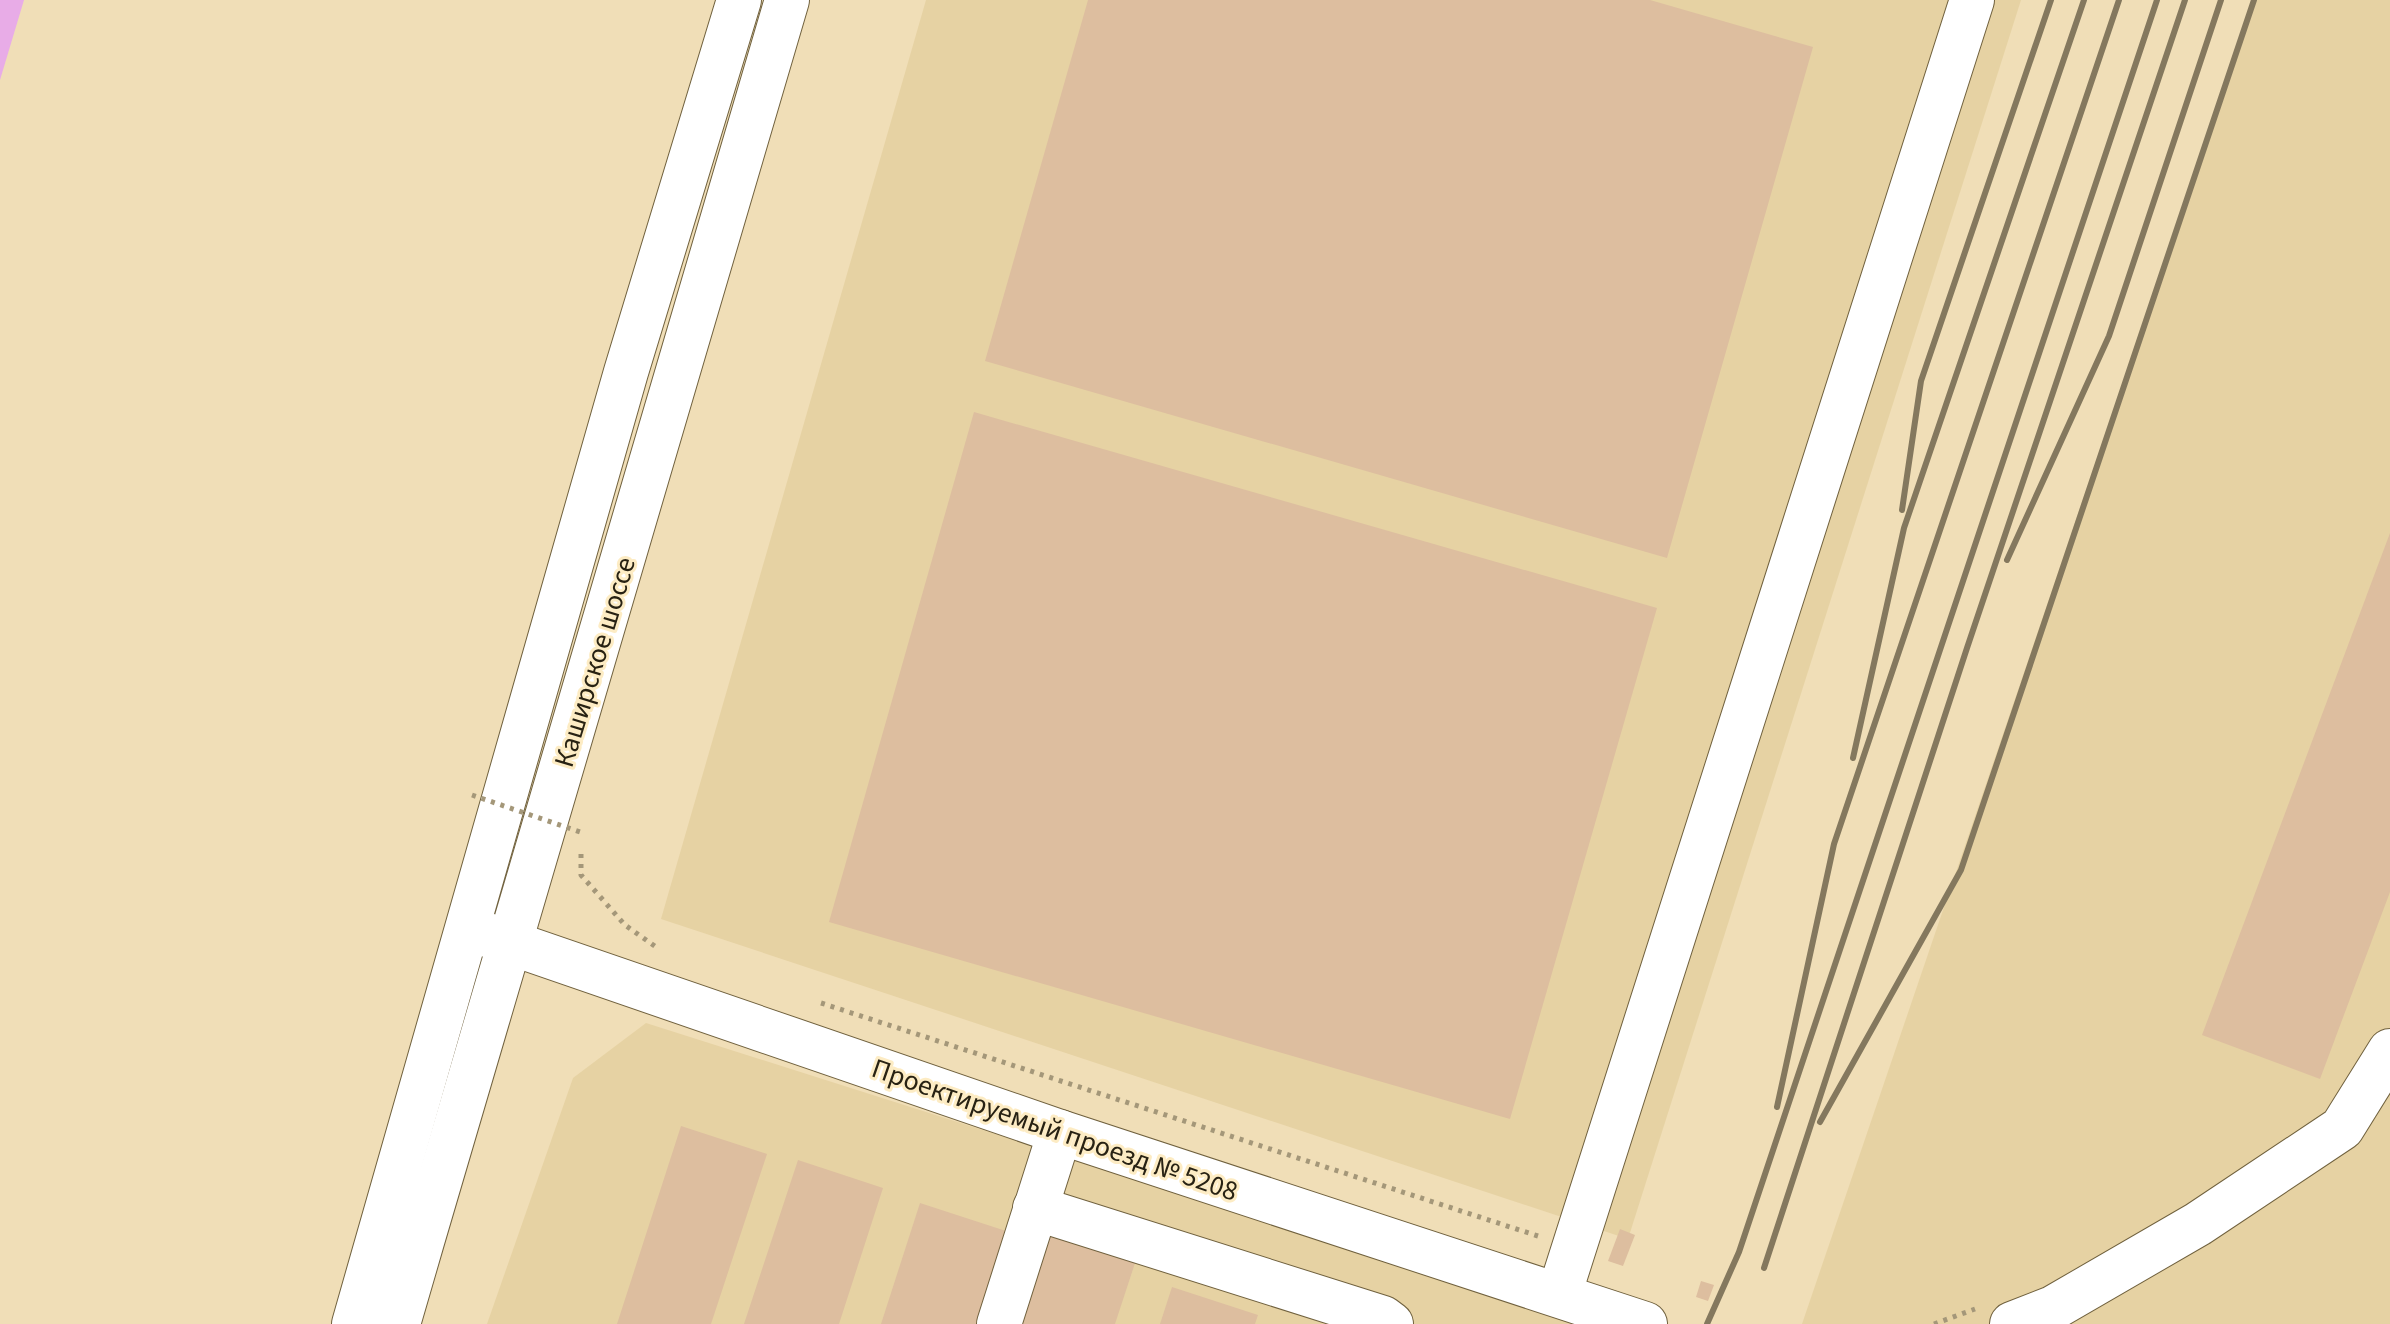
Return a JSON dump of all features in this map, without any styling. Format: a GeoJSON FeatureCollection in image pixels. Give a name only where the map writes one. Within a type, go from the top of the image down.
{"type":"FeatureCollection","features":[{"type":"Feature","properties":{"kind":"main road","name":"Каширское шоссе"},"geometry":{"type":"LineString","coordinates":[[354,1324],[626,372],[739,0]]}},
{"type":"Feature","properties":{"kind":"main road","name":"Каширское шоссе"},"geometry":{"type":"LineString","coordinates":[[398,1324],[508,944],[672,403],[787,0]]}},
{"type":"Feature","properties":{"kind":"main road"},"geometry":{"type":"LineString","coordinates":[[1559,1295],[1972,0]]}},
{"type":"Feature","properties":{"kind":"main road","name":"Проектируемый проезд № 5208"},"geometry":{"type":"LineString","coordinates":[[467,928],[1060,1132],[1645,1324]]}},
{"type":"Feature","properties":{"kind":"main road"},"geometry":{"type":"LineString","coordinates":[[2012,1324],[2053,1308],[2198,1224],[2342,1128],[2390,1051]]}},
{"type":"Feature","properties":{"kind":"main road"},"geometry":{"type":"LineString","coordinates":[[999,1324],[1060,1132]]}},
{"type":"Feature","properties":{"kind":"main road"},"geometry":{"type":"LineString","coordinates":[[1035,1208],[1383,1318],[1391,1324]]}},
{"type":"Feature","properties":{"kind":"path"},"geometry":{"type":"LineString","coordinates":[[472,795],[580,832],[581,875],[625,925],[662,951]]}},
{"type":"Feature","properties":{"kind":"path"},"geometry":{"type":"LineString","coordinates":[[811,1000],[1573,1250]]}},
{"type":"Feature","properties":{"kind":"shaded area"},"geometry":{"type":"Polygon","coordinates":[[[0,0],[24,0],[0,80],[0,0]]]}},
{"type":"Feature","properties":{"kind":"shaded area"},"geometry":{"type":"Polygon","coordinates":[[[926,0],[2021,0],[1628,1239],[661,919],[926,0]]]}},
{"type":"Feature","properties":{"kind":"shaded area"},"geometry":{"type":"Polygon","coordinates":[[[2253,0],[2390,0],[2390,1324],[1802,1324],[2253,0]]]}},
{"type":"Feature","properties":{"kind":"shaded area"},"geometry":{"type":"Polygon","coordinates":[[[646,1023],[1593,1324],[487,1324],[573,1078],[646,1023]]]}},
{"type":"Feature","properties":{"kind":"building"},"geometry":{"type":"Polygon","coordinates":[[[1088,0],[1650,0],[1813,47],[1667,558],[985,361],[1088,0]]]}},
{"type":"Feature","properties":{"kind":"building"},"geometry":{"type":"Polygon","coordinates":[[[974,412],[1657,608],[1510,1119],[829,922],[974,412]]]}},
{"type":"Feature","properties":{"kind":"building"},"geometry":{"type":"Polygon","coordinates":[[[2390,533],[2390,892],[2320,1079],[2202,1035],[2390,533]]]}},
{"type":"Feature","properties":{"kind":"building"},"geometry":{"type":"Polygon","coordinates":[[[681,1126],[767,1154],[711,1324],[617,1324],[681,1126]]]}},
{"type":"Feature","properties":{"kind":"building"},"geometry":{"type":"Polygon","coordinates":[[[798,1160],[883,1188],[839,1324],[744,1324],[798,1160]]]}},
{"type":"Feature","properties":{"kind":"building"},"geometry":{"type":"Polygon","coordinates":[[[920,1203],[1006,1231],[976,1324],[881,1324],[920,1203]]]}},
{"type":"Feature","properties":{"kind":"building"},"geometry":{"type":"Polygon","coordinates":[[[1620,1229],[1635,1235],[1623,1266],[1608,1261],[1620,1229]]]}},
{"type":"Feature","properties":{"kind":"building"},"geometry":{"type":"Polygon","coordinates":[[[1049,1235],[1135,1263],[1115,1324],[1021,1324],[1049,1235]]]}},
{"type":"Feature","properties":{"kind":"building"},"geometry":{"type":"Polygon","coordinates":[[[1701,1281],[1714,1285],[1708,1301],[1696,1297],[1701,1281]]]}},
{"type":"Feature","properties":{"kind":"building"},"geometry":{"type":"Polygon","coordinates":[[[1172,1287],[1258,1315],[1255,1324],[1160,1324],[1172,1287]]]}},
{"type":"Feature","properties":{"kind":"railway"},"geometry":{"type":"LineString","coordinates":[[1902,510],[1921,381],[2051,0]]}},
{"type":"Feature","properties":{"kind":"railway"},"geometry":{"type":"LineString","coordinates":[[1853,758],[1904,528],[2084,0]]}},
{"type":"Feature","properties":{"kind":"railway"},"geometry":{"type":"LineString","coordinates":[[1777,1107],[1834,844],[2119,0]]}},
{"type":"Feature","properties":{"kind":"railway"},"geometry":{"type":"LineString","coordinates":[[1707,1324],[1739,1252],[2157,0]]}},
{"type":"Feature","properties":{"kind":"railway"},"geometry":{"type":"LineString","coordinates":[[1764,1268],[1967,648],[2185,0]]}},
{"type":"Feature","properties":{"kind":"railway"},"geometry":{"type":"LineString","coordinates":[[2007,560],[2109,336],[2221,0]]}},
{"type":"Feature","properties":{"kind":"railway"},"geometry":{"type":"LineString","coordinates":[[1820,1122],[1961,870],[2254,0]]}}]}
